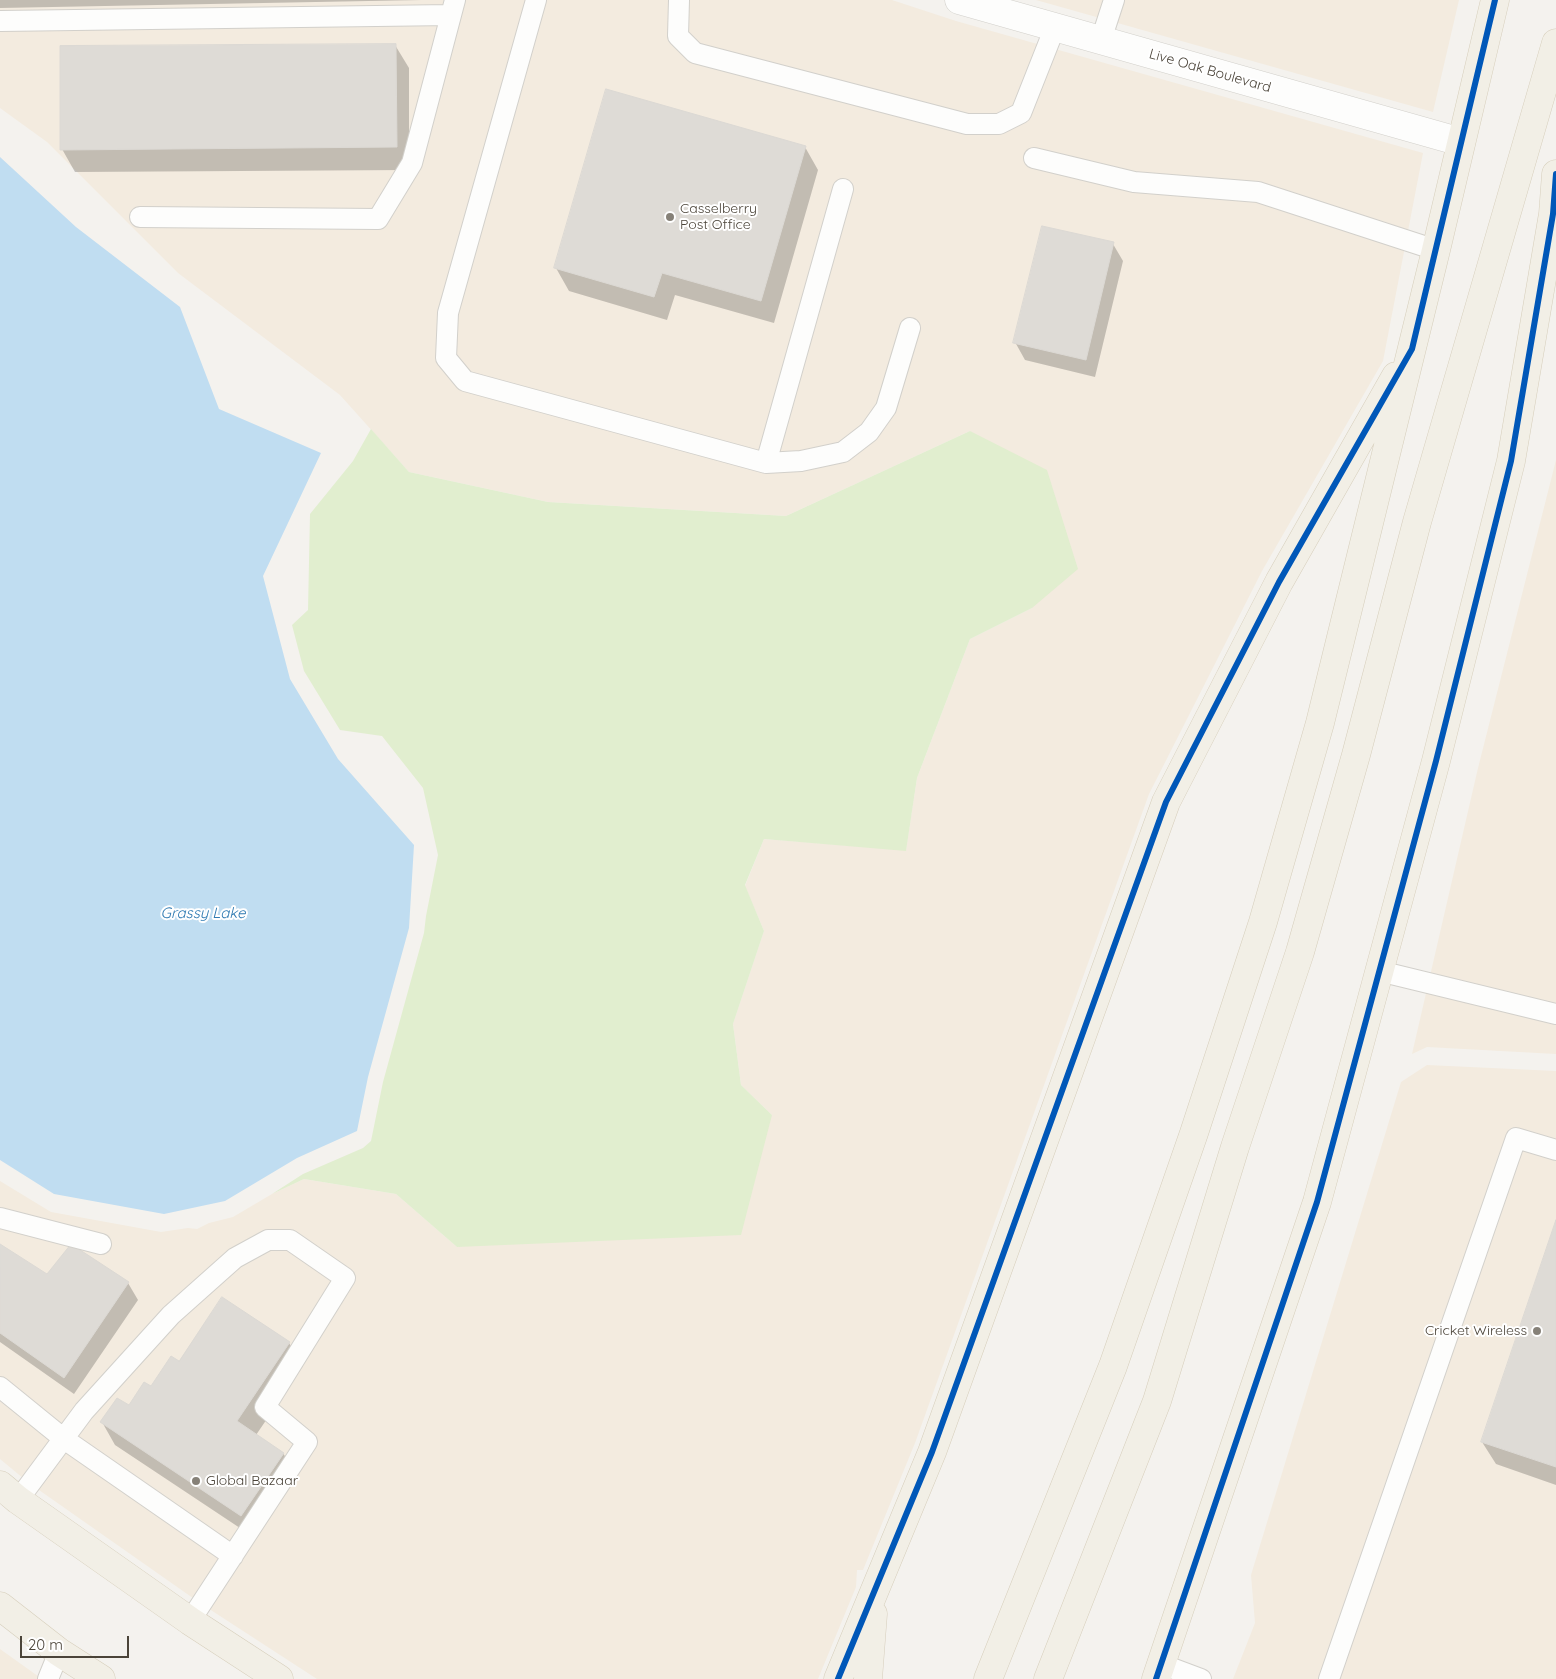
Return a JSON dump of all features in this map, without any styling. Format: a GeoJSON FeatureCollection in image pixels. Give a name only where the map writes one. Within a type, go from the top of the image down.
{"type":"FeatureCollection","features":[{"type":"Feature","properties":{"kind":"main road"},"geometry":{"type":"LineString","coordinates":[[988,1679],[1113,1366],[1194,1133],[1263,922],[1320,723],[1495,0]]}},
{"type":"Feature","properties":{"kind":"main road"},"geometry":{"type":"LineString","coordinates":[[1048,1679],[1158,1401],[1235,1147],[1300,952],[1356,755],[1417,522],[1556,43]]}},
{"type":"Feature","properties":{"kind":"main road"},"geometry":{"type":"LineString","coordinates":[[1159,1672],[1317,1202],[1438,751],[1511,462],[1553,214],[1556,174]]}},
{"type":"Feature","properties":{"kind":"main road"},"geometry":{"type":"LineString","coordinates":[[838,1679],[932,1452],[1166,802],[1279,582],[1412,349]]}},
{"type":"Feature","properties":{"kind":"main road"},"geometry":{"type":"LineString","coordinates":[[9,1493],[190,1622],[279,1679]]}},
{"type":"Feature","properties":{"kind":"main road"},"geometry":{"type":"LineString","coordinates":[[868,1679],[874,1592]]}},
{"type":"Feature","properties":{"kind":"main road"},"geometry":{"type":"LineString","coordinates":[[0,1606],[59,1652],[101,1679]]}},
{"type":"Feature","properties":{"kind":"street","name":"Live Oak Boulevard"},"geometry":{"type":"LineString","coordinates":[[959,0],[1461,142]]}},
{"type":"Feature","properties":{"kind":"lane"},"geometry":{"type":"LineString","coordinates":[[536,0],[448,313],[446,358],[465,381],[766,463],[801,461],[843,452],[869,432],[886,408],[910,328]]}},
{"type":"Feature","properties":{"kind":"lane"},"geometry":{"type":"LineString","coordinates":[[679,0],[678,36],[695,53],[967,124],[999,124],[1021,113],[1055,27]]}},
{"type":"Feature","properties":{"kind":"lane"},"geometry":{"type":"LineString","coordinates":[[1101,40],[1114,0]]}},
{"type":"Feature","properties":{"kind":"lane"},"geometry":{"type":"LineString","coordinates":[[0,21],[453,8],[412,163],[378,219],[140,216]]}},
{"type":"Feature","properties":{"kind":"lane"},"geometry":{"type":"LineString","coordinates":[[1034,158],[1134,182],[1258,192],[1436,250]]}},
{"type":"Feature","properties":{"kind":"lane"},"geometry":{"type":"LineString","coordinates":[[766,463],[842,189]]}},
{"type":"Feature","properties":{"kind":"lane"},"geometry":{"type":"LineString","coordinates":[[1379,971],[1556,1014]]}},
{"type":"Feature","properties":{"kind":"lane"},"geometry":{"type":"LineString","coordinates":[[1329,1679],[1516,1138],[1556,1150]]}},
{"type":"Feature","properties":{"kind":"lane"},"geometry":{"type":"LineString","coordinates":[[0,1218],[101,1244]]}},
{"type":"Feature","properties":{"kind":"lane"},"geometry":{"type":"LineString","coordinates":[[9,1493],[64,1439],[84,1411],[171,1315],[236,1258],[268,1240],[290,1240],[344,1278],[265,1407],[307,1442],[190,1622]]}},
{"type":"Feature","properties":{"kind":"lane"},"geometry":{"type":"LineString","coordinates":[[0,1387],[64,1439],[233,1556]]}},
{"type":"Feature","properties":{"kind":"lane"},"geometry":{"type":"LineString","coordinates":[[48,1679],[59,1652]]}},
{"type":"Feature","properties":{"kind":"lane"},"geometry":{"type":"LineString","coordinates":[[1159,1672],[1201,1679]]}},
{"type":"Feature","properties":{"kind":"shaded area"},"geometry":{"type":"Polygon","coordinates":[[[0,0],[892,0],[956,21],[1423,153],[1383,361],[1262,571],[1149,794],[915,1443],[863,1570],[857,1570],[856,1587],[818,1679],[317,1679],[200,1603],[29,1483],[0,1459],[0,1181],[51,1212],[161,1232],[188,1228],[197,1229],[209,1223],[233,1217],[272,1194],[304,1179],[396,1194],[457,1247],[772,1115],[741,1085],[733,1024],[764,931],[745,886],[764,839],[906,850],[917,778],[970,639],[1032,608],[970,431],[786,516],[548,502],[409,472],[340,395],[178,273],[47,142],[0,108],[0,0]]]}},
{"type":"Feature","properties":{"kind":"shaded area"},"geometry":{"type":"Polygon","coordinates":[[[1036,0],[1459,0],[1433,112],[1036,0]]]}},
{"type":"Feature","properties":{"kind":"shaded area"},"geometry":{"type":"Polygon","coordinates":[[[1556,460],[1556,1054],[1427,1047],[1412,1054],[1478,768],[1556,460]]]}},
{"type":"Feature","properties":{"kind":"shaded area"},"geometry":{"type":"Polygon","coordinates":[[[1427,1065],[1556,1071],[1556,1679],[1233,1679],[1255,1623],[1251,1575],[1401,1082],[1427,1065]]]}},
{"type":"Feature","properties":{"kind":"shaded area"},"geometry":{"type":"Polygon","coordinates":[[[0,1649],[42,1679],[0,1679],[0,1649]]]}},
{"type":"Feature","properties":{"kind":"green space"},"geometry":{"type":"Polygon","coordinates":[[[371,429],[409,472],[548,502],[786,516],[970,431],[1047,470],[1078,569],[1032,608],[970,639],[917,778],[906,851],[764,839],[745,885],[764,931],[733,1024],[741,1085],[772,1115],[741,1235],[457,1247],[396,1194],[304,1179],[272,1194],[303,1174],[363,1148],[371,1141],[383,1082],[424,933],[438,855],[423,788],[382,736],[340,730],[304,671],[292,625],[308,610],[310,514],[353,461],[371,429]]]}},
{"type":"Feature","properties":{"kind":"water","name":"Grassy Lake"},"geometry":{"type":"Polygon","coordinates":[[[0,157],[76,227],[180,307],[219,409],[321,453],[263,576],[290,679],[338,759],[414,845],[409,928],[368,1077],[357,1131],[297,1158],[225,1201],[164,1214],[54,1194],[0,1160],[0,157]]]}},
{"type":"Feature","properties":{"kind":"building"},"geometry":{"type":"Polygon","coordinates":[[[396,44],[397,147],[60,150],[60,46],[396,44]]]}},
{"type":"Feature","properties":{"kind":"building"},"geometry":{"type":"Polygon","coordinates":[[[606,89],[806,146],[761,301],[662,273],[654,297],[554,268],[606,89]]]}},
{"type":"Feature","properties":{"kind":"building"},"geometry":{"type":"Polygon","coordinates":[[[1042,226],[1114,242],[1086,360],[1013,343],[1042,226]]]}},
{"type":"Feature","properties":{"kind":"building","name":"Cricket Wireless"},"geometry":{"type":"Polygon","coordinates":[[[1556,1220],[1556,1467],[1481,1442],[1556,1220]]]}},
{"type":"Feature","properties":{"kind":"building"},"geometry":{"type":"Polygon","coordinates":[[[0,1244],[47,1274],[71,1244],[129,1282],[64,1378],[0,1333],[0,1244]]]}},
{"type":"Feature","properties":{"kind":"building"},"geometry":{"type":"Polygon","coordinates":[[[222,1297],[290,1342],[237,1421],[284,1453],[241,1516],[100,1422],[117,1398],[129,1405],[144,1382],[151,1386],[171,1356],[179,1361],[222,1297]]]}},
{"type":"Feature","properties":{"kind":"cycle path"},"geometry":{"type":"LineString","coordinates":[[838,1679],[932,1452],[1166,802],[1279,582],[1412,349],[1495,0]]}},
{"type":"Feature","properties":{"kind":"cycle path"},"geometry":{"type":"LineString","coordinates":[[1156,1679],[1317,1202],[1436,761],[1511,461],[1553,214],[1556,174]]}},
{"type":"Feature","properties":{"kind":"place","name":"Casselberry Post Office"},"geometry":{"type":"Point","coordinates":[670,217]}},
{"type":"Feature","properties":{"kind":"place","name":"Cricket Wireless"},"geometry":{"type":"Point","coordinates":[1537,1331]}},
{"type":"Feature","properties":{"kind":"place","name":"Global Bazaar"},"geometry":{"type":"Point","coordinates":[196,1481]}}]}
